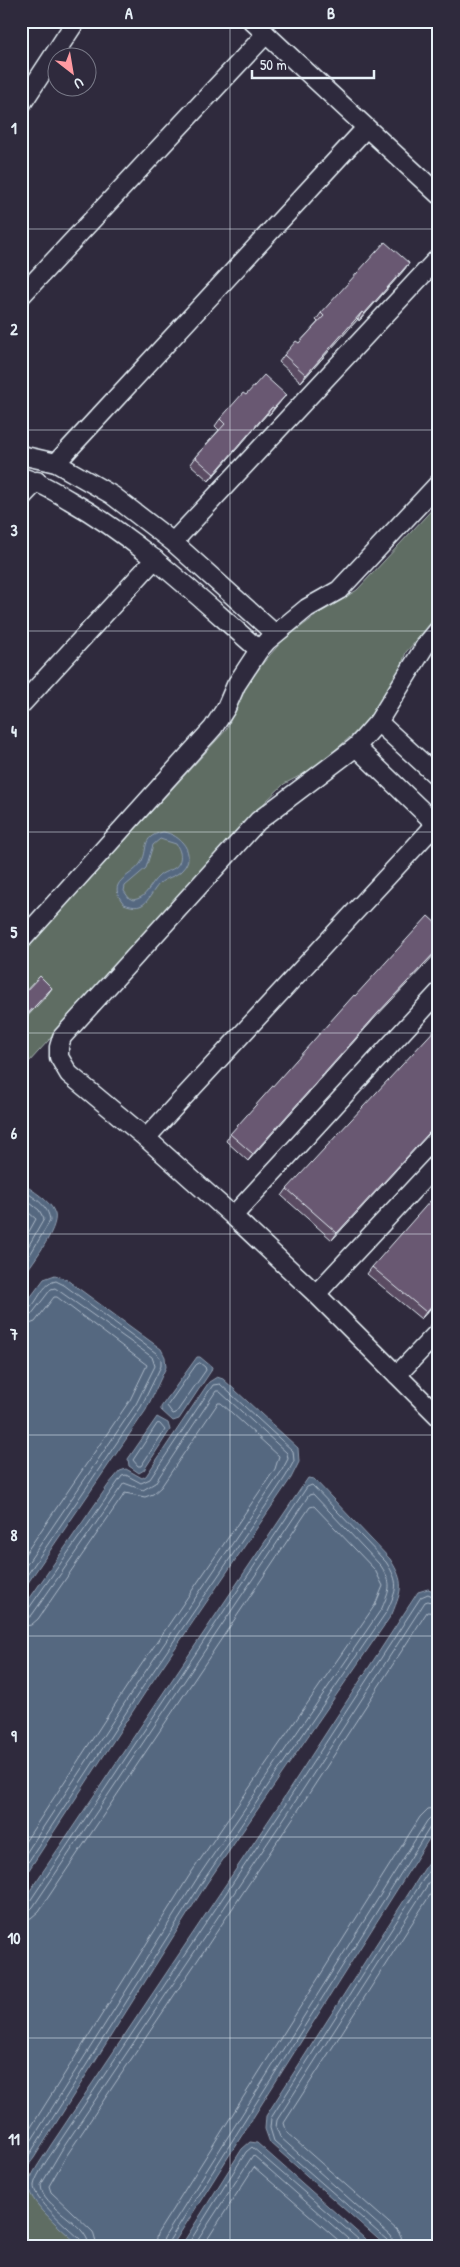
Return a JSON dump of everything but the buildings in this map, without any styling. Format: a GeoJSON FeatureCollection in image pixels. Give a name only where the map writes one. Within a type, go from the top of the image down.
{"type":"FeatureCollection","features":[{"type":"Feature","properties":{"kind":"street"},"geometry":{"type":"LineString","coordinates":[[21,105],[76,21]]}},
{"type":"Feature","properties":{"kind":"street"},"geometry":{"type":"LineString","coordinates":[[252,21],[439,195]]}},
{"type":"Feature","properties":{"kind":"street"},"geometry":{"type":"LineString","coordinates":[[21,296],[266,34]]}},
{"type":"Feature","properties":{"kind":"street"},"geometry":{"type":"LineString","coordinates":[[56,463],[366,128]]}},
{"type":"Feature","properties":{"kind":"street"},"geometry":{"type":"LineString","coordinates":[[173,542],[439,257]]}},
{"type":"Feature","properties":{"kind":"street"},"geometry":{"type":"LineString","coordinates":[[21,455],[56,463],[112,495],[173,542],[274,633]]}},
{"type":"Feature","properties":{"kind":"street"},"geometry":{"type":"LineString","coordinates":[[21,498],[29,479],[94,514],[155,559],[259,650]]}},
{"type":"Feature","properties":{"kind":"street"},"geometry":{"type":"LineString","coordinates":[[21,940],[213,728],[259,650],[274,633],[307,608],[339,590],[439,483]]}},
{"type":"Feature","properties":{"kind":"street"},"geometry":{"type":"LineString","coordinates":[[21,705],[155,559]]}},
{"type":"Feature","properties":{"kind":"street"},"geometry":{"type":"LineString","coordinates":[[439,629],[417,659],[378,722],[356,747],[258,821],[62,1037],[59,1047],[59,1057],[69,1074],[146,1138],[233,1216],[316,1294],[439,1417]]}},
{"type":"Feature","properties":{"kind":"street"},"geometry":{"type":"LineString","coordinates":[[378,722],[439,778]]}},
{"type":"Feature","properties":{"kind":"street"},"geometry":{"type":"LineString","coordinates":[[146,1138],[438,825],[356,747]]}},
{"type":"Feature","properties":{"kind":"street"},"geometry":{"type":"LineString","coordinates":[[233,1216],[439,992]]}},
{"type":"Feature","properties":{"kind":"street"},"geometry":{"type":"LineString","coordinates":[[316,1294],[439,1162]]}},
{"type":"Feature","properties":{"kind":"street"},"geometry":{"type":"LineString","coordinates":[[398,1375],[439,1330]]}},
{"type":"Feature","properties":{"kind":"green space"},"geometry":{"type":"Polygon","coordinates":[[[439,502],[439,616],[406,652],[399,673],[364,725],[313,769],[284,784],[262,805],[29,1062],[21,1057],[21,954],[226,730],[244,690],[263,663],[282,641],[318,614],[357,590],[439,502]]]}},
{"type":"Feature","properties":{"kind":"green space"},"geometry":{"type":"Polygon","coordinates":[[[25,2171],[33,2176],[29,2183],[40,2207],[80,2246],[21,2246],[21,2175],[25,2171]]]}},
{"type":"Feature","properties":{"kind":"water"},"geometry":{"type":"Polygon","coordinates":[[[163,832],[181,841],[188,851],[186,864],[180,872],[159,884],[142,905],[132,906],[124,904],[117,890],[118,885],[140,864],[148,841],[156,834],[163,832]],[[160,839],[153,845],[146,868],[125,886],[124,891],[129,898],[133,900],[142,897],[159,876],[177,866],[180,855],[176,844],[160,839]]]}},
{"type":"Feature","properties":{"kind":"water"},"geometry":{"type":"Polygon","coordinates":[[[21,1182],[50,1204],[55,1214],[55,1221],[53,1229],[43,1247],[21,1279],[21,1182]]]}},
{"type":"Feature","properties":{"kind":"water"},"geometry":{"type":"Polygon","coordinates":[[[55,1275],[67,1280],[161,1349],[165,1357],[166,1367],[146,1410],[21,1593],[21,1310],[44,1279],[55,1275]]]}},
{"type":"Feature","properties":{"kind":"water"},"geometry":{"type":"Polygon","coordinates":[[[197,1357],[200,1357],[212,1367],[211,1371],[179,1419],[173,1421],[161,1410],[161,1407],[197,1357]]]}},
{"type":"Feature","properties":{"kind":"water"},"geometry":{"type":"Polygon","coordinates":[[[217,1377],[223,1379],[298,1448],[299,1462],[291,1478],[150,1685],[21,1882],[21,1611],[109,1484],[120,1471],[126,1469],[142,1478],[146,1476],[209,1382],[217,1377]]]}},
{"type":"Feature","properties":{"kind":"water"},"geometry":{"type":"Polygon","coordinates":[[[157,1417],[168,1423],[170,1430],[144,1470],[139,1473],[129,1466],[128,1459],[157,1417]]]}},
{"type":"Feature","properties":{"kind":"water"},"geometry":{"type":"Polygon","coordinates":[[[308,1478],[314,1479],[390,1559],[395,1567],[400,1580],[400,1592],[392,1614],[207,1883],[34,2158],[21,2175],[21,1904],[308,1478]]]}},
{"type":"Feature","properties":{"kind":"water"},"geometry":{"type":"Polygon","coordinates":[[[428,1589],[434,1591],[439,1596],[439,1823],[172,2246],[80,2246],[48,2216],[33,2198],[29,2190],[29,2183],[33,2174],[281,1802],[418,1592],[428,1589]]]}},
{"type":"Feature","properties":{"kind":"water"},"geometry":{"type":"Polygon","coordinates":[[[439,1846],[439,2246],[386,2246],[270,2143],[265,2129],[266,2116],[439,1846]]]}},
{"type":"Feature","properties":{"kind":"water"},"geometry":{"type":"Polygon","coordinates":[[[250,2142],[257,2143],[373,2246],[181,2246],[242,2149],[250,2142]]]}}]}
